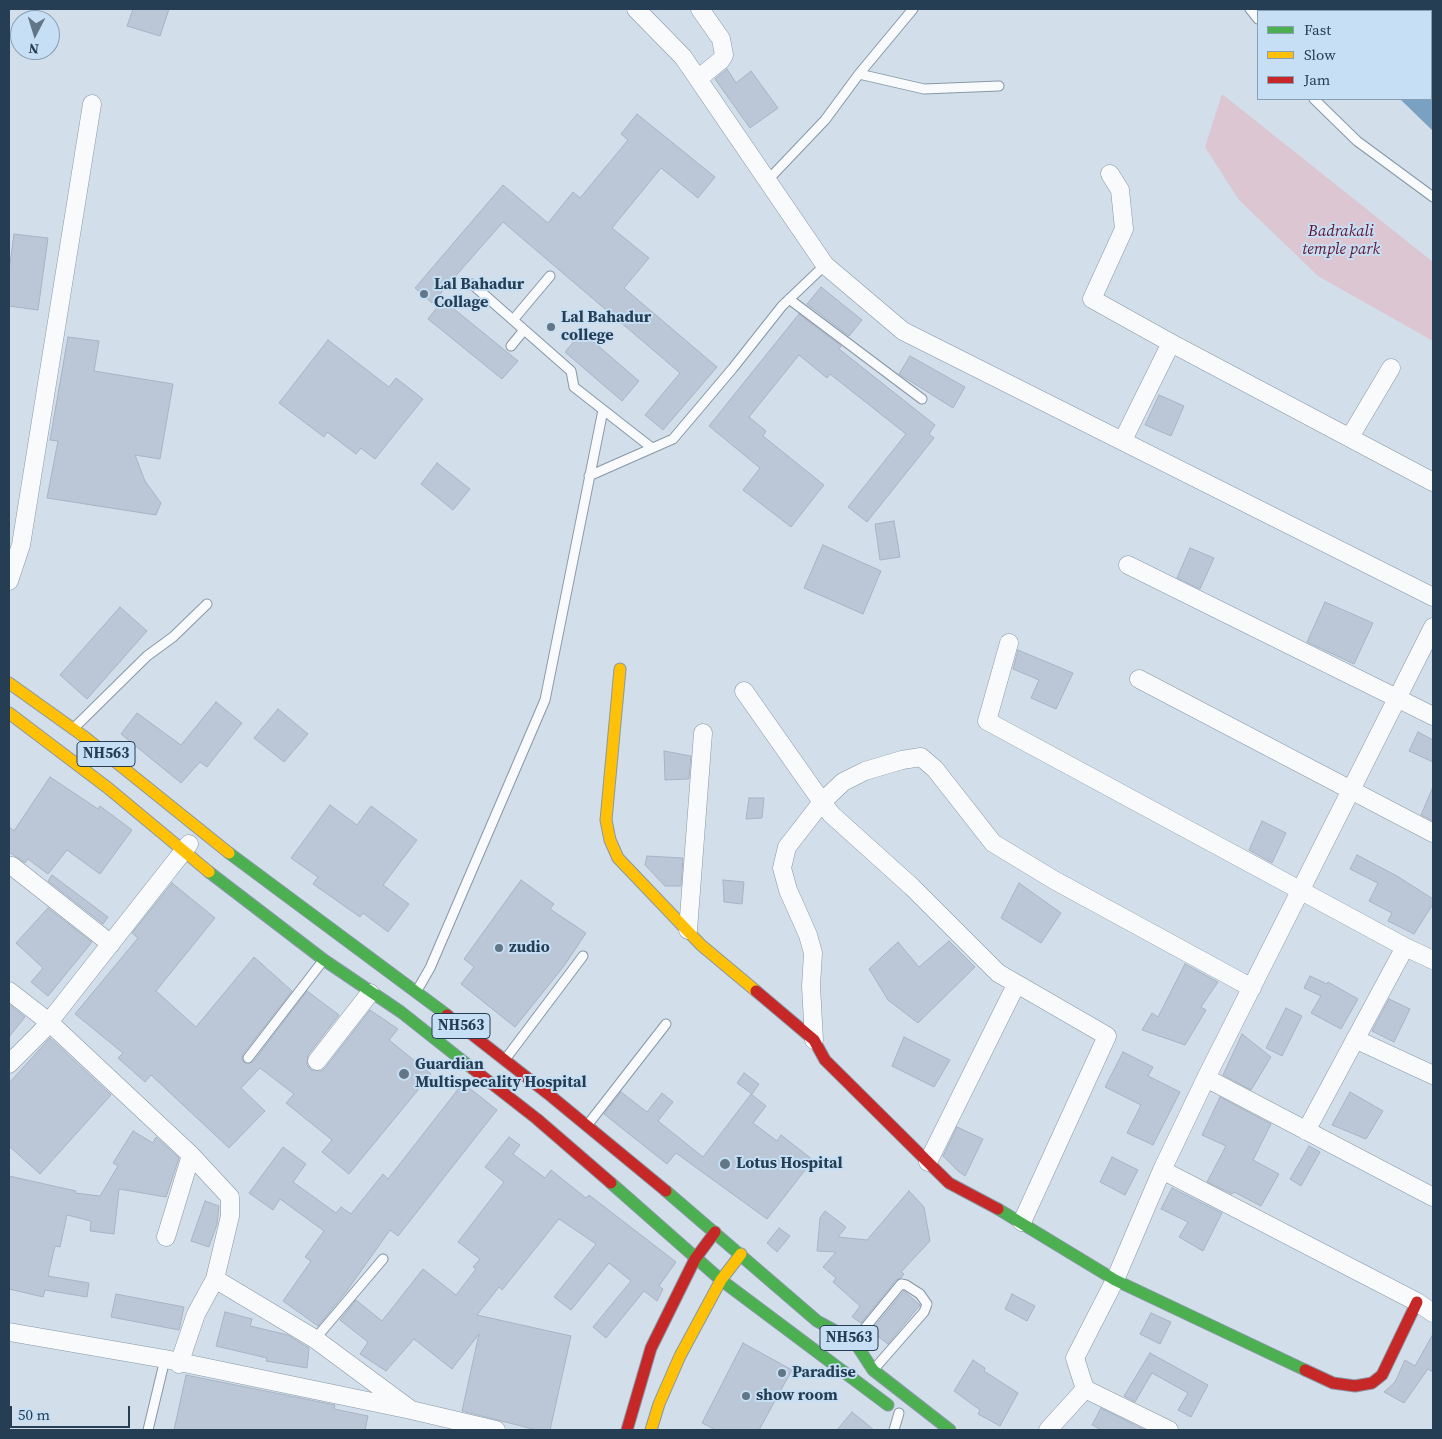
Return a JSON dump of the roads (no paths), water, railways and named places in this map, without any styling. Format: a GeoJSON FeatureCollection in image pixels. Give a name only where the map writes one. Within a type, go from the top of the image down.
{"type":"FeatureCollection","features":[{"type":"Feature","properties":{"kind":"main road"},"geometry":{"type":"LineString","coordinates":[[620,668],[606,820],[610,840],[618,858],[701,945],[814,1040],[824,1060],[949,1183],[1022,1222],[1115,1280],[1333,1383],[1355,1386],[1372,1383],[1382,1375],[1417,1302]]}},
{"type":"Feature","properties":{"kind":"main road","name":"NH563"},"geometry":{"type":"LineString","coordinates":[[9,683],[74,729],[252,872],[417,991],[587,1125],[715,1232],[817,1321],[854,1341],[873,1370],[950,1430]]}},
{"type":"Feature","properties":{"kind":"main road","name":"NH563"},"geometry":{"type":"LineString","coordinates":[[9,712],[108,788],[183,852],[324,960],[370,993],[401,1012],[537,1119],[695,1259],[903,1416]]}},
{"type":"Feature","properties":{"kind":"main road"},"geometry":{"type":"LineString","coordinates":[[627,1430],[651,1348],[695,1259],[715,1232]]}},
{"type":"Feature","properties":{"kind":"main road"},"geometry":{"type":"LineString","coordinates":[[652,1430],[659,1404],[680,1356],[721,1280],[740,1254]]}},
{"type":"Feature","properties":{"kind":"street"},"geometry":{"type":"LineString","coordinates":[[636,9],[683,57],[825,265],[904,331],[1433,597]]}},
{"type":"Feature","properties":{"kind":"street"},"geometry":{"type":"LineString","coordinates":[[698,79],[721,60],[724,55],[720,38],[700,9]]}},
{"type":"Feature","properties":{"kind":"street"},"geometry":{"type":"LineString","coordinates":[[9,581],[21,545],[92,104]]}},
{"type":"Feature","properties":{"kind":"street"},"geometry":{"type":"LineString","coordinates":[[1110,174],[1120,190],[1124,229],[1092,299],[1171,343],[1433,480]]}},
{"type":"Feature","properties":{"kind":"street"},"geometry":{"type":"LineString","coordinates":[[1123,440],[1171,343]]}},
{"type":"Feature","properties":{"kind":"street"},"geometry":{"type":"LineString","coordinates":[[1350,437],[1391,368]]}},
{"type":"Feature","properties":{"kind":"street"},"geometry":{"type":"LineString","coordinates":[[1128,565],[1433,716]]}},
{"type":"Feature","properties":{"kind":"street"},"geometry":{"type":"LineString","coordinates":[[1169,1430],[1085,1389],[1076,1358],[1115,1280],[1162,1170],[1206,1078],[1433,627]]}},
{"type":"Feature","properties":{"kind":"street"},"geometry":{"type":"LineString","coordinates":[[1009,643],[987,721],[1405,948],[1433,960]]}},
{"type":"Feature","properties":{"kind":"street"},"geometry":{"type":"LineString","coordinates":[[1140,679],[1433,833]]}},
{"type":"Feature","properties":{"kind":"street"},"geometry":{"type":"LineString","coordinates":[[744,691],[831,814],[912,887],[998,974],[1107,1036],[1022,1222]]}},
{"type":"Feature","properties":{"kind":"street"},"geometry":{"type":"LineString","coordinates":[[688,930],[703,733]]}},
{"type":"Feature","properties":{"kind":"street"},"geometry":{"type":"LineString","coordinates":[[814,1040],[811,986],[813,953],[808,935],[788,890],[782,868],[787,846],[822,802],[842,782],[865,771],[902,760],[921,757],[935,769],[993,843],[1054,880],[1252,988]]}},
{"type":"Feature","properties":{"kind":"street"},"geometry":{"type":"LineString","coordinates":[[9,1064],[49,1022],[200,831]]}},
{"type":"Feature","properties":{"kind":"street"},"geometry":{"type":"LineString","coordinates":[[12,866],[111,944]]}},
{"type":"Feature","properties":{"kind":"street"},"geometry":{"type":"LineString","coordinates":[[1306,1131],[1405,948]]}},
{"type":"Feature","properties":{"kind":"street"},"geometry":{"type":"LineString","coordinates":[[928,1162],[1016,985]]}},
{"type":"Feature","properties":{"kind":"street"},"geometry":{"type":"LineString","coordinates":[[9,991],[49,1022],[191,1155],[230,1196],[230,1216],[215,1279],[172,1362]]}},
{"type":"Feature","properties":{"kind":"street"},"geometry":{"type":"LineString","coordinates":[[317,1060],[370,993]]}},
{"type":"Feature","properties":{"kind":"street"},"geometry":{"type":"LineString","coordinates":[[1356,1039],[1433,1075]]}},
{"type":"Feature","properties":{"kind":"street"},"geometry":{"type":"LineString","coordinates":[[1206,1078],[1433,1197]]}},
{"type":"Feature","properties":{"kind":"street"},"geometry":{"type":"LineString","coordinates":[[166,1237],[191,1155]]}},
{"type":"Feature","properties":{"kind":"street"},"geometry":{"type":"LineString","coordinates":[[1162,1170],[1417,1302],[1433,1313]]}},
{"type":"Feature","properties":{"kind":"street"},"geometry":{"type":"LineString","coordinates":[[215,1279],[315,1339],[411,1410]]}},
{"type":"Feature","properties":{"kind":"street"},"geometry":{"type":"LineString","coordinates":[[9,1332],[172,1362],[411,1410],[496,1430]]}},
{"type":"Feature","properties":{"kind":"street"},"geometry":{"type":"LineString","coordinates":[[1051,1427],[1085,1389]]}},
{"type":"Feature","properties":{"kind":"lane"},"geometry":{"type":"LineString","coordinates":[[767,180],[825,120],[858,74],[913,9]]}},
{"type":"Feature","properties":{"kind":"lane"},"geometry":{"type":"LineString","coordinates":[[858,74],[924,89],[1000,86]]}},
{"type":"Feature","properties":{"kind":"lane"},"geometry":{"type":"LineString","coordinates":[[1315,100],[1357,141],[1433,197]]}},
{"type":"Feature","properties":{"kind":"lane"},"geometry":{"type":"LineString","coordinates":[[590,476],[673,439],[789,299],[825,265]]}},
{"type":"Feature","properties":{"kind":"lane"},"geometry":{"type":"LineString","coordinates":[[513,320],[550,276]]}},
{"type":"Feature","properties":{"kind":"lane"},"geometry":{"type":"LineString","coordinates":[[472,284],[571,371],[574,387],[652,448]]}},
{"type":"Feature","properties":{"kind":"lane"},"geometry":{"type":"LineString","coordinates":[[789,299],[922,399]]}},
{"type":"Feature","properties":{"kind":"lane"},"geometry":{"type":"LineString","coordinates":[[511,346],[524,330]]}},
{"type":"Feature","properties":{"kind":"lane"},"geometry":{"type":"LineString","coordinates":[[417,991],[430,968],[482,843],[545,700],[603,410]]}},
{"type":"Feature","properties":{"kind":"lane"},"geometry":{"type":"LineString","coordinates":[[74,729],[141,662],[173,637],[207,604]]}},
{"type":"Feature","properties":{"kind":"lane"},"geometry":{"type":"LineString","coordinates":[[505,1060],[583,956]]}},
{"type":"Feature","properties":{"kind":"lane"},"geometry":{"type":"LineString","coordinates":[[248,1058],[324,960]]}},
{"type":"Feature","properties":{"kind":"lane"},"geometry":{"type":"LineString","coordinates":[[587,1125],[666,1024]]}},
{"type":"Feature","properties":{"kind":"lane"},"geometry":{"type":"LineString","coordinates":[[315,1339],[383,1259]]}},
{"type":"Feature","properties":{"kind":"lane"},"geometry":{"type":"LineString","coordinates":[[854,1341],[901,1284],[920,1294],[927,1304],[924,1312],[873,1370]]}},
{"type":"Feature","properties":{"kind":"lane"},"geometry":{"type":"LineString","coordinates":[[148,1430],[172,1362]]}},
{"type":"Feature","properties":{"kind":"lane"},"geometry":{"type":"LineString","coordinates":[[894,1430],[903,1416]]}},
{"type":"Feature","properties":{"kind":"water"},"geometry":{"type":"Polygon","coordinates":[[[1433,9],[1433,131],[1401,100],[1432,100],[1432,10],[1318,10],[1433,9]]]}},
{"type":"Feature","properties":{"kind":"place","name":"Lal Bahadur Collage"},"geometry":{"type":"Point","coordinates":[424,294]}},
{"type":"Feature","properties":{"kind":"place","name":"Lal Bahadur college"},"geometry":{"type":"Point","coordinates":[551,327]}},
{"type":"Feature","properties":{"kind":"place","name":"zudio"},"geometry":{"type":"Point","coordinates":[499,948]}},
{"type":"Feature","properties":{"kind":"place","name":"Guardian Multispecality Hospital"},"geometry":{"type":"Point","coordinates":[404,1074]}},
{"type":"Feature","properties":{"kind":"place","name":"Lotus Hospital"},"geometry":{"type":"Point","coordinates":[725,1164]}},
{"type":"Feature","properties":{"kind":"place","name":"Paradise"},"geometry":{"type":"Point","coordinates":[782,1373]}},
{"type":"Feature","properties":{"kind":"place","name":"show room"},"geometry":{"type":"Point","coordinates":[746,1396]}},
{"type":"Feature","properties":{"kind":"park label","name":"Badrakali temple park"},"geometry":{"type":"Point","coordinates":[1341,241]}}]}
